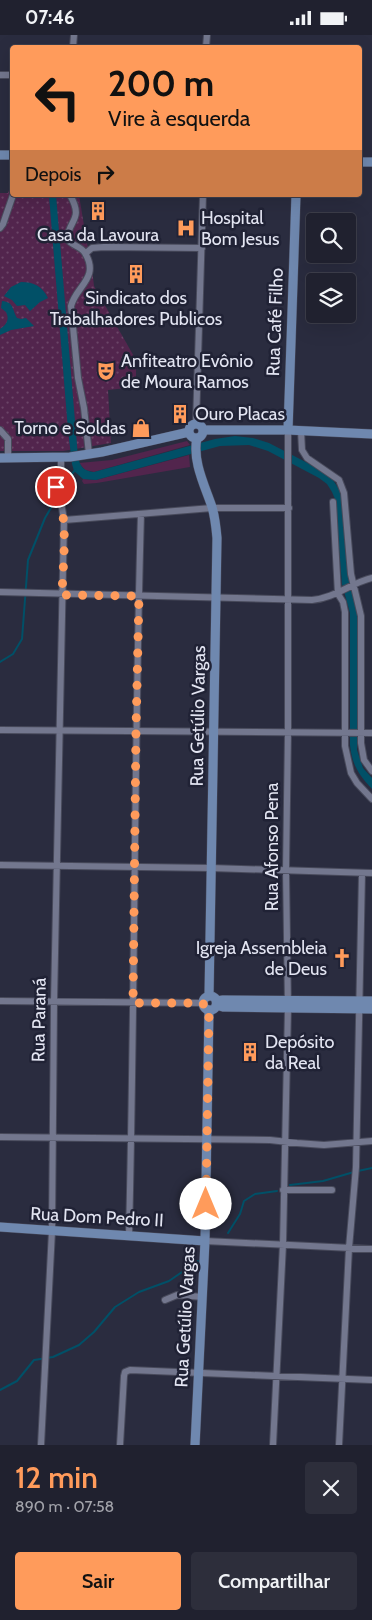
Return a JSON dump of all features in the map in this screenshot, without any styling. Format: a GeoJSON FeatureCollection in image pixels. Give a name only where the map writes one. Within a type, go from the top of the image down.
{"type":"FeatureCollection","features":[{"type":"Feature","properties":{"kind":"street"},"geometry":{"type":"LineString","coordinates":[[0,228],[12,197]]}},
{"type":"Feature","properties":{"kind":"street"},"geometry":{"type":"LineString","coordinates":[[71,197],[75,205],[76,214],[67,239],[86,253],[90,272],[86,282],[73,299],[72,311],[78,378],[84,408],[89,454]]}},
{"type":"Feature","properties":{"kind":"street"},"geometry":{"type":"LineString","coordinates":[[0,430],[8,439],[4,458],[70,457],[194,438],[202,435],[200,427],[203,197]]}},
{"type":"Feature","properties":{"kind":"street","name":"Rua Café Filho"},"geometry":{"type":"LineString","coordinates":[[288,450],[296,197]]}},
{"type":"Feature","properties":{"kind":"street"},"geometry":{"type":"LineString","coordinates":[[86,253],[92,248],[104,247],[202,248]]}},
{"type":"Feature","properties":{"kind":"street"},"geometry":{"type":"LineString","coordinates":[[200,427],[372,434]]}},
{"type":"Feature","properties":{"kind":"street"},"geometry":{"type":"LineString","coordinates":[[301,431],[302,450],[307,458],[339,480],[344,493],[351,574],[343,602],[345,612],[347,759],[351,773],[357,783],[372,799]]}},
{"type":"Feature","properties":{"kind":"street","name":"Rua Getúlio Vargas"},"geometry":{"type":"LineString","coordinates":[[194,438],[202,479],[216,522],[217,538],[215,731],[211,868],[211,1003],[206,1139],[206,1241],[195,1445]]}},
{"type":"Feature","properties":{"kind":"street","name":"Rua Afonso Pena"},"geometry":{"type":"LineString","coordinates":[[273,1445],[283,1244],[288,1004],[286,870],[288,450]]}},
{"type":"Feature","properties":{"kind":"street","name":"Rua Paraná"},"geometry":{"type":"LineString","coordinates":[[41,1445],[52,1231],[54,1002],[64,520],[60,496],[56,487],[60,469],[70,457]]}},
{"type":"Feature","properties":{"kind":"street"},"geometry":{"type":"LineString","coordinates":[[333,502],[346,589],[361,616],[360,733],[362,754],[372,771]]}},
{"type":"Feature","properties":{"kind":"street"},"geometry":{"type":"LineString","coordinates":[[64,520],[212,508],[289,508]]}},
{"type":"Feature","properties":{"kind":"street"},"geometry":{"type":"LineString","coordinates":[[129,1235],[141,514]]}},
{"type":"Feature","properties":{"kind":"street"},"geometry":{"type":"LineString","coordinates":[[0,593],[318,600],[372,578]]}},
{"type":"Feature","properties":{"kind":"street"},"geometry":{"type":"LineString","coordinates":[[0,730],[372,733]]}},
{"type":"Feature","properties":{"kind":"street"},"geometry":{"type":"LineString","coordinates":[[0,865],[211,868],[372,873]]}},
{"type":"Feature","properties":{"kind":"street"},"geometry":{"type":"LineString","coordinates":[[339,1445],[349,1248],[356,1175],[362,873]]}},
{"type":"Feature","properties":{"kind":"street"},"geometry":{"type":"LineString","coordinates":[[0,1001],[211,1003],[223,1007],[288,1004],[360,1005],[372,1009]]}},
{"type":"Feature","properties":{"kind":"street"},"geometry":{"type":"LineString","coordinates":[[360,1005],[372,1001]]}},
{"type":"Feature","properties":{"kind":"street"},"geometry":{"type":"LineString","coordinates":[[0,1137],[270,1139],[324,1145],[372,1141]]}},
{"type":"Feature","properties":{"kind":"street"},"geometry":{"type":"LineString","coordinates":[[283,1190],[332,1190]]}},
{"type":"Feature","properties":{"kind":"street","name":"Rua Dom Pedro II"},"geometry":{"type":"LineString","coordinates":[[0,1227],[206,1241],[372,1249]]}},
{"type":"Feature","properties":{"kind":"street"},"geometry":{"type":"LineString","coordinates":[[165,1300],[175,1295],[203,1297]]}},
{"type":"Feature","properties":{"kind":"street"},"geometry":{"type":"LineString","coordinates":[[120,1445],[125,1373],[130,1370],[372,1380]]}},
{"type":"Feature","properties":{"kind":"shaded area"},"geometry":{"type":"Polygon","coordinates":[[[10,187],[10,197],[79,197],[90,252],[94,286],[136,360],[136,387],[108,390],[111,443],[63,451],[0,451],[0,193],[8,193],[10,187]]]}},
{"type":"Feature","properties":{"kind":"shaded area"},"geometry":{"type":"Polygon","coordinates":[[[187,441],[190,445],[94,472],[85,470],[79,463],[112,460],[187,441]]]}},
{"type":"Feature","properties":{"kind":"shaded area"},"geometry":{"type":"Polygon","coordinates":[[[189,455],[190,467],[97,483],[84,484],[82,481],[83,479],[96,480],[189,455]]]}},
{"type":"Feature","properties":{"kind":"water"},"geometry":{"type":"Polygon","coordinates":[[[49,197],[56,197],[77,450],[82,466],[94,472],[215,439],[235,436],[253,438],[269,443],[323,471],[333,480],[342,494],[350,583],[358,613],[357,750],[363,768],[372,778],[372,789],[357,769],[351,752],[350,613],[342,584],[335,499],[327,484],[268,451],[249,445],[220,446],[96,480],[83,479],[74,471],[68,430],[49,197]]]}},
{"type":"Feature","properties":{"kind":"water"},"geometry":{"type":"Polygon","coordinates":[[[21,282],[37,286],[43,290],[48,298],[30,311],[25,305],[17,306],[12,300],[4,296],[11,287],[21,282]]]}},
{"type":"Feature","properties":{"kind":"water"},"geometry":{"type":"Polygon","coordinates":[[[2,301],[11,304],[17,318],[26,318],[34,326],[11,330],[0,335],[0,329],[6,324],[8,317],[1,308],[2,301]]]}},
{"type":"Feature","properties":{"kind":"waterway"},"geometry":{"type":"LineString","coordinates":[[60,488],[76,469]]}},
{"type":"Feature","properties":{"kind":"waterway"},"geometry":{"type":"LineString","coordinates":[[0,662],[13,654],[22,639],[28,560],[45,518],[55,501]]}},
{"type":"Feature","properties":{"kind":"waterway"},"geometry":{"type":"LineString","coordinates":[[358,1171],[372,1168]]}},
{"type":"Feature","properties":{"kind":"waterway"},"geometry":{"type":"LineString","coordinates":[[290,1185],[323,1181],[354,1172]]}},
{"type":"Feature","properties":{"kind":"waterway"},"geometry":{"type":"LineString","coordinates":[[228,1233],[240,1214],[244,1201],[255,1194],[277,1191]]}},
{"type":"Feature","properties":{"kind":"waterway"},"geometry":{"type":"LineString","coordinates":[[0,1390],[17,1381],[34,1360],[53,1357],[79,1345],[94,1332],[115,1307],[139,1292],[169,1281],[198,1261]]}},
{"type":"Feature","properties":{"kind":"place","name":"Casa da Lavoura"},"geometry":{"type":"Point","coordinates":[98,211]}},
{"type":"Feature","properties":{"kind":"place","name":"Hospital Bom Jesus"},"geometry":{"type":"Point","coordinates":[186,228]}},
{"type":"Feature","properties":{"kind":"place","name":"Sindicato dos Trabalhadores Publicos"},"geometry":{"type":"Point","coordinates":[136,274]}},
{"type":"Feature","properties":{"kind":"place","name":"Anfiteatro Evônio de Moura Ramos"},"geometry":{"type":"Point","coordinates":[106,371]}},
{"type":"Feature","properties":{"kind":"place","name":"Ouro Placas"},"geometry":{"type":"Point","coordinates":[180,414]}},
{"type":"Feature","properties":{"kind":"place","name":"Torno e Soldas"},"geometry":{"type":"Point","coordinates":[141,428]}},
{"type":"Feature","properties":{"kind":"place","name":"Igreja Assembleia de Deus"},"geometry":{"type":"Point","coordinates":[342,958]}},
{"type":"Feature","properties":{"kind":"place","name":"Depósito da Real"},"geometry":{"type":"Point","coordinates":[250,1052]}},
{"type":"Feature","properties":{"kind":"route"},"geometry":{"type":"LineString","coordinates":[[56,487],[60,496],[64,520],[62,595],[139,596],[133,1003],[203,1003],[204,1007],[209,1010],[206,1204]]}}]}
